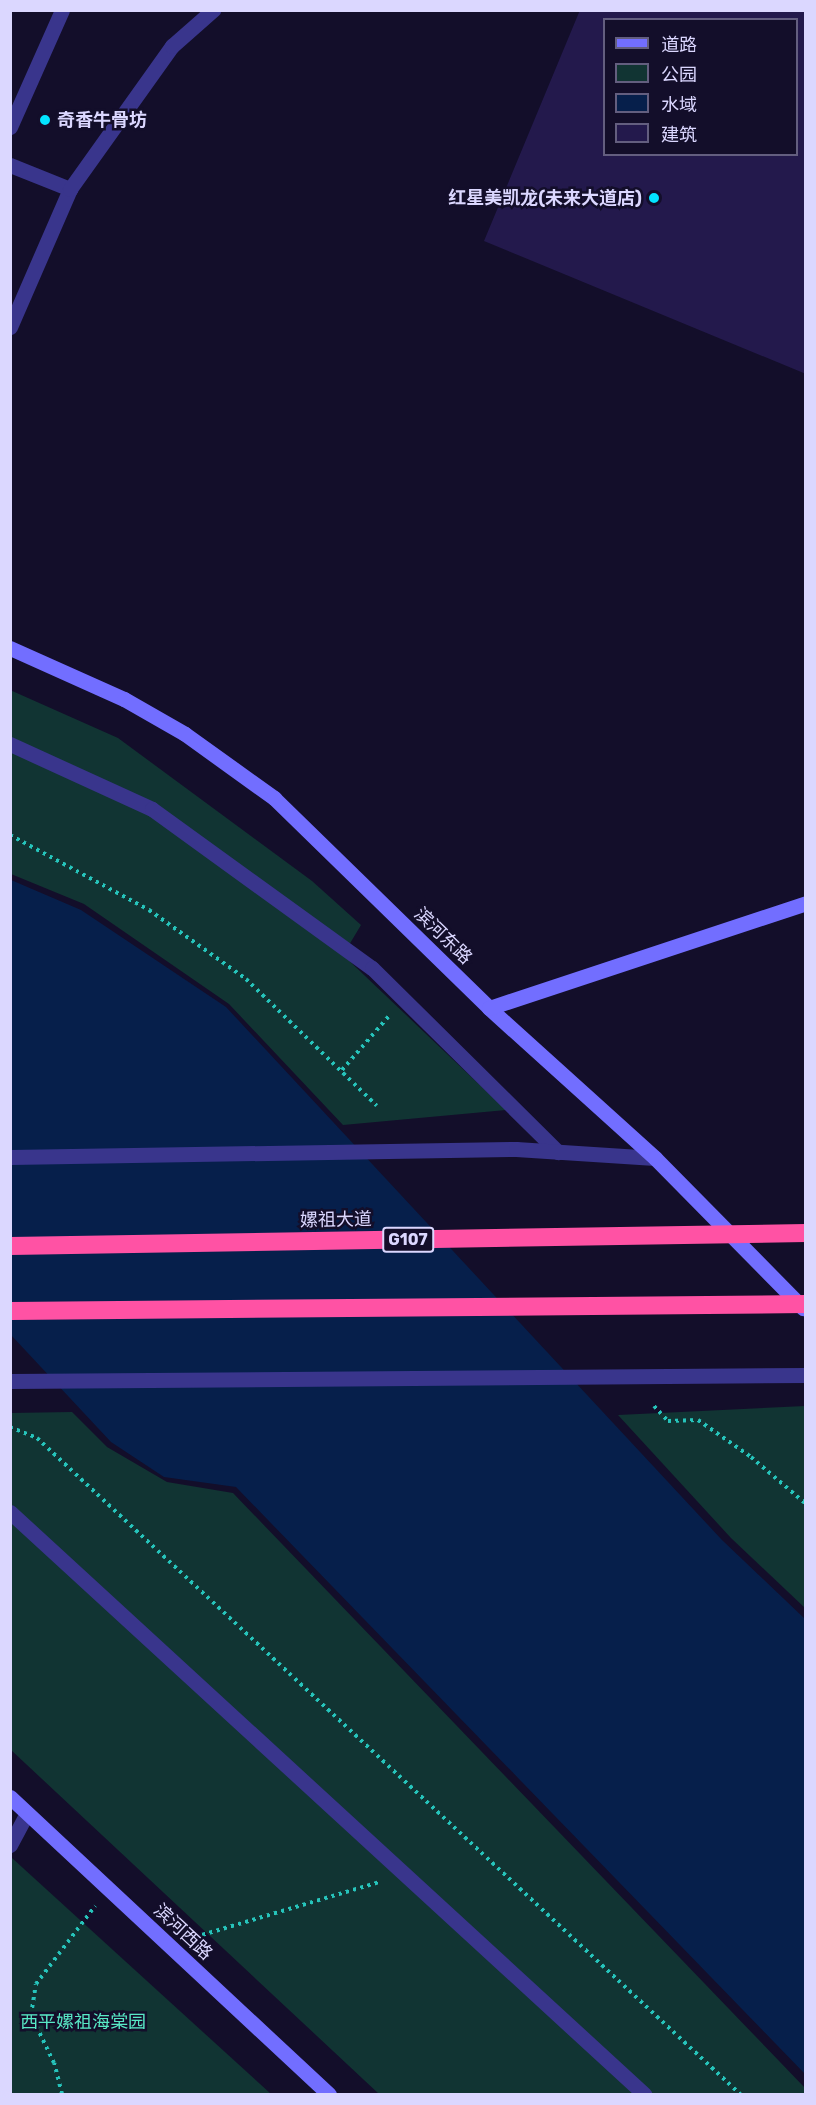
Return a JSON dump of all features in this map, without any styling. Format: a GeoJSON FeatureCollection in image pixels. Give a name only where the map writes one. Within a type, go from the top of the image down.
{"type":"FeatureCollection","features":[{"type":"Feature","properties":{"kind":"highway","name":"嫘祖大道"},"geometry":{"type":"LineString","coordinates":[[10,1246],[806,1233]]}},
{"type":"Feature","properties":{"kind":"highway"},"geometry":{"type":"LineString","coordinates":[[10,1311],[806,1304]]}},
{"type":"Feature","properties":{"kind":"street"},"geometry":{"type":"LineString","coordinates":[[10,127],[62,10]]}},
{"type":"Feature","properties":{"kind":"street"},"geometry":{"type":"LineString","coordinates":[[10,327],[70,189],[171,46],[213,10]]}},
{"type":"Feature","properties":{"kind":"street"},"geometry":{"type":"LineString","coordinates":[[10,165],[70,189]]}},
{"type":"Feature","properties":{"kind":"street","name":"滨河东路"},"geometry":{"type":"LineString","coordinates":[[10,648],[124,699],[185,734],[274,798],[489,1008],[655,1158],[806,1311]]}},
{"type":"Feature","properties":{"kind":"street"},"geometry":{"type":"LineString","coordinates":[[10,744],[152,808],[372,968],[558,1152]]}},
{"type":"Feature","properties":{"kind":"street"},"geometry":{"type":"LineString","coordinates":[[489,1008],[806,903]]}},
{"type":"Feature","properties":{"kind":"street"},"geometry":{"type":"LineString","coordinates":[[10,1158],[516,1149],[655,1158]]}},
{"type":"Feature","properties":{"kind":"street"},"geometry":{"type":"LineString","coordinates":[[10,1381],[804,1377]]}},
{"type":"Feature","properties":{"kind":"street"},"geometry":{"type":"LineString","coordinates":[[10,1512],[398,1871],[644,2094]]}},
{"type":"Feature","properties":{"kind":"street","name":"滨河西路"},"geometry":{"type":"LineString","coordinates":[[10,1797],[328,2094]]}},
{"type":"Feature","properties":{"kind":"street"},"geometry":{"type":"LineString","coordinates":[[10,1845],[27,1813]]}},
{"type":"Feature","properties":{"kind":"path"},"geometry":{"type":"LineString","coordinates":[[10,835],[149,910],[246,979],[377,1106]]}},
{"type":"Feature","properties":{"kind":"path"},"geometry":{"type":"LineString","coordinates":[[342,1070],[404,1000]]}},
{"type":"Feature","properties":{"kind":"path"},"geometry":{"type":"LineString","coordinates":[[654,1406],[668,1421],[698,1420],[752,1457],[806,1504]]}},
{"type":"Feature","properties":{"kind":"path"},"geometry":{"type":"LineString","coordinates":[[10,1427],[36,1438],[740,2094]]}},
{"type":"Feature","properties":{"kind":"path"},"geometry":{"type":"LineString","coordinates":[[168,1945],[371,1888],[398,1871]]}},
{"type":"Feature","properties":{"kind":"path"},"geometry":{"type":"LineString","coordinates":[[62,2094],[54,2063],[31,2015],[36,1984],[108,1888]]}},
{"type":"Feature","properties":{"kind":"green space"},"geometry":{"type":"Polygon","coordinates":[[[10,690],[118,738],[312,881],[361,925],[343,955],[506,1110],[343,1125],[229,1004],[84,904],[11,874],[10,690]]]}},
{"type":"Feature","properties":{"kind":"green space"},"geometry":{"type":"Polygon","coordinates":[[[806,1406],[805,1608],[731,1538],[618,1415],[806,1406]]]}},
{"type":"Feature","properties":{"kind":"green space"},"geometry":{"type":"Polygon","coordinates":[[[72,1412],[107,1447],[167,1482],[233,1493],[805,2088],[805,2094],[379,2094],[11,1750],[10,1413],[72,1412]]]}},
{"type":"Feature","properties":{"kind":"green space","name":"西平嫘祖海棠园"},"geometry":{"type":"Polygon","coordinates":[[[12,1858],[271,2094],[11,2094],[12,1858]]]}},
{"type":"Feature","properties":{"kind":"water"},"geometry":{"type":"Polygon","coordinates":[[[11,880],[81,910],[226,1007],[722,1540],[805,1619],[805,2074],[236,1487],[164,1477],[111,1442],[11,1335],[11,880]]]}},
{"type":"Feature","properties":{"kind":"building","name":"红星美凯龙(未来大道店)"},"geometry":{"type":"Polygon","coordinates":[[[580,10],[806,10],[806,374],[484,241],[580,10]]]}},
{"type":"Feature","properties":{"kind":"place","name":"奇香牛骨坊"},"geometry":{"type":"Point","coordinates":[45,120]}},
{"type":"Feature","properties":{"kind":"place","name":"红星美凯龙(未来大道店)"},"geometry":{"type":"Point","coordinates":[654,198]}}]}
